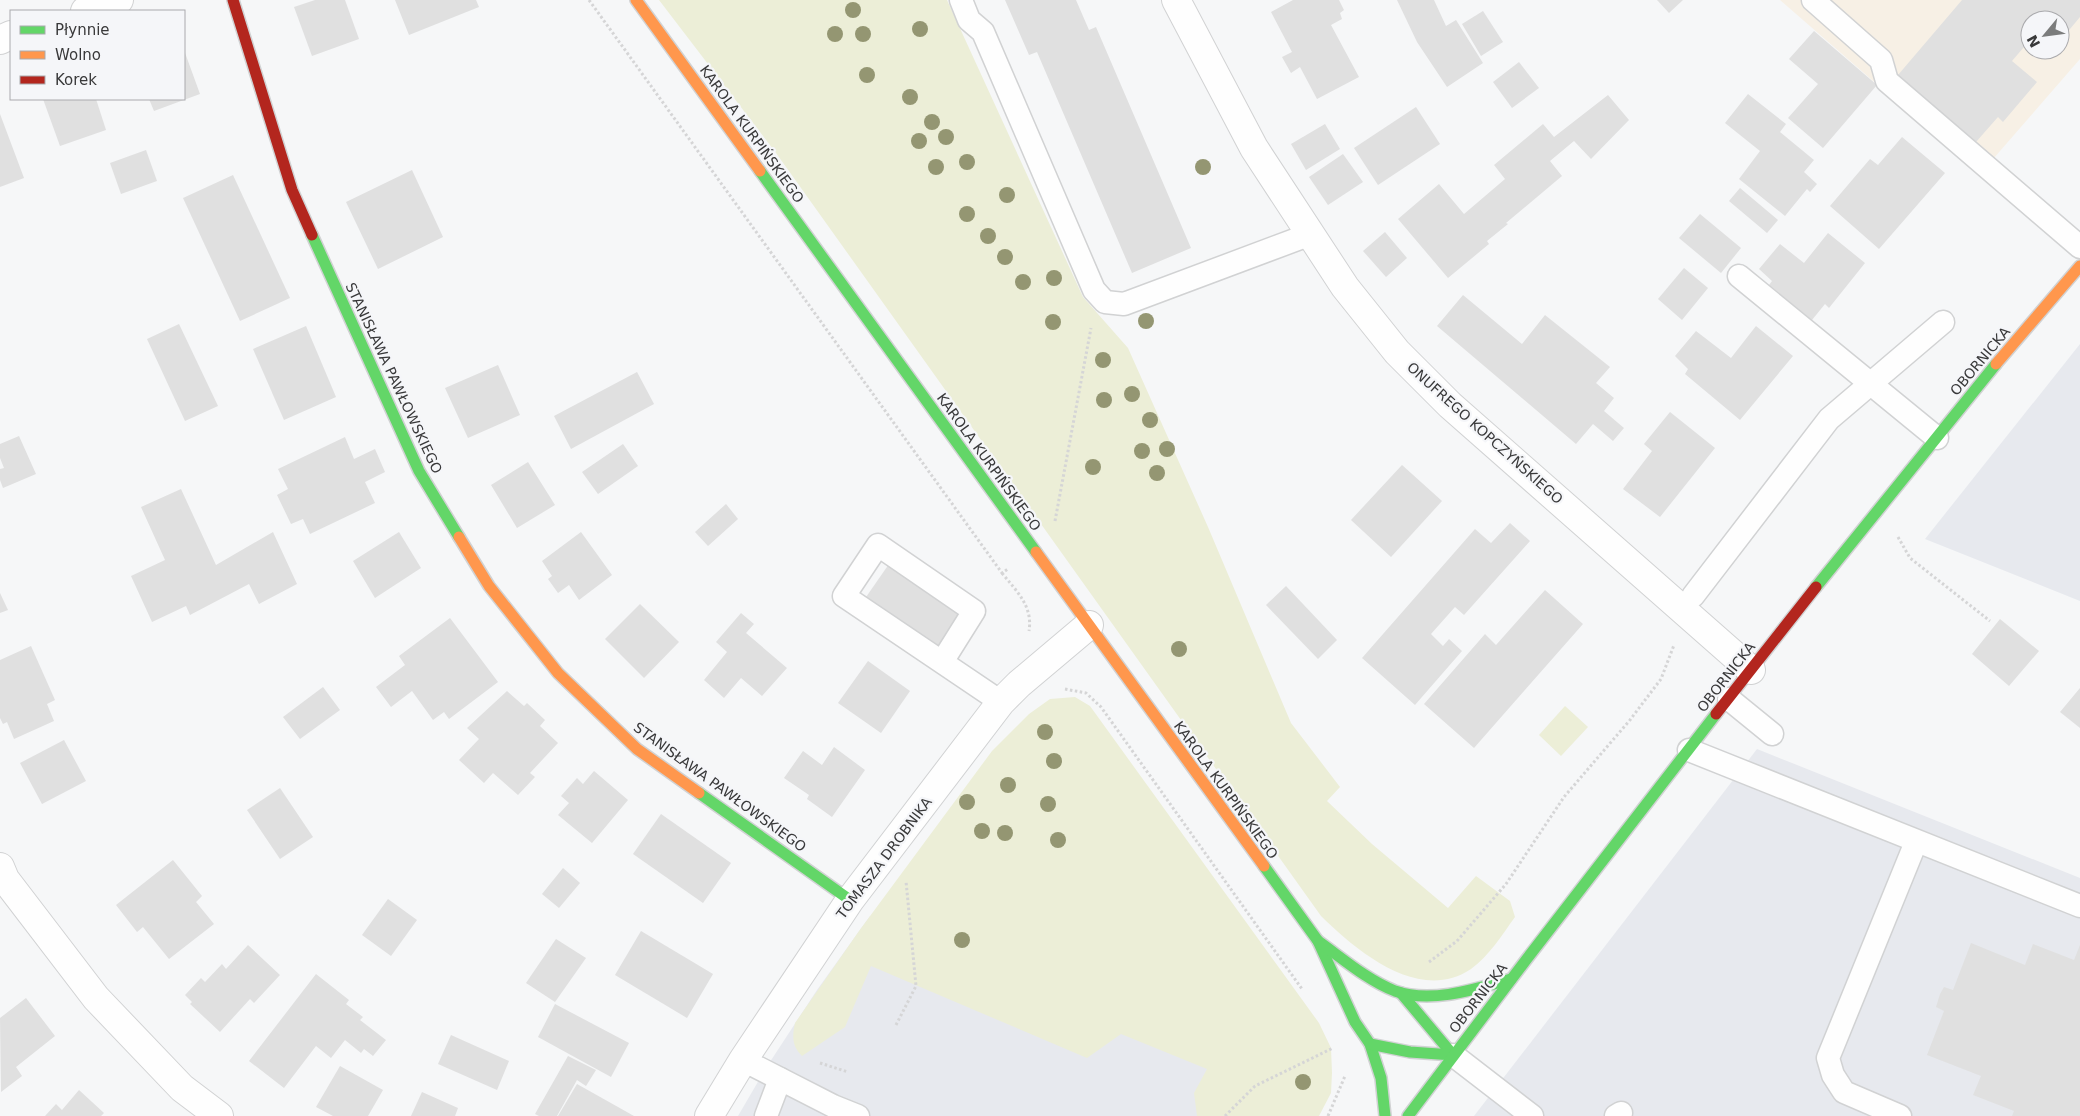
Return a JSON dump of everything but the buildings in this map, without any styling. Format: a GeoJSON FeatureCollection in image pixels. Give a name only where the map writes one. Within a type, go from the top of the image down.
{"type":"FeatureCollection","features":[{"type":"Feature","properties":{"kind":"street"},"geometry":{"type":"LineString","coordinates":[[88,10],[119,0]]}},
{"type":"Feature","properties":{"kind":"street","name":"STANISŁAWA PAWŁOWSKIEGO"},"geometry":{"type":"LineString","coordinates":[[233,0],[292,190],[419,471],[489,586],[558,673],[637,749],[850,900]]}},
{"type":"Feature","properties":{"kind":"street","name":"KAROLA KURPIŃSKIEGO"},"geometry":{"type":"LineString","coordinates":[[636,0],[1318,941],[1355,1022],[1370,1044],[1381,1078],[1385,1116]]}},
{"type":"Feature","properties":{"kind":"street","name":"ONUFREGO KOPCZYŃSKIEGO"},"geometry":{"type":"LineString","coordinates":[[1176,0],[1254,148],[1345,287],[1397,352],[1450,405],[1689,604],[1751,670]]}},
{"type":"Feature","properties":{"kind":"street","name":"OBORNICKA"},"geometry":{"type":"LineString","coordinates":[[1408,1116],[1728,699],[2079,263]]}},
{"type":"Feature","properties":{"kind":"street","name":"TOMASZA DROBNIKA"},"geometry":{"type":"LineString","coordinates":[[709,1116],[743,1060],[850,900],[1001,702],[1019,684],[1088,625]]}},
{"type":"Feature","properties":{"kind":"street"},"geometry":{"type":"LineString","coordinates":[[0,867],[6,878],[96,998],[182,1088],[219,1116]]}},
{"type":"Feature","properties":{"kind":"street","name":"KAROLA KURPIŃSKIEGO"},"geometry":{"type":"LineString","coordinates":[[1318,941],[1379,982],[1401,993],[1453,1055]]}},
{"type":"Feature","properties":{"kind":"street","name":"KAROLA KURPIŃSKIEGO"},"geometry":{"type":"LineString","coordinates":[[1401,993],[1439,995],[1462,992],[1511,980]]}},
{"type":"Feature","properties":{"kind":"street"},"geometry":{"type":"LineString","coordinates":[[1370,1044],[1410,1052],[1453,1055]]}},
{"type":"Feature","properties":{"kind":"lane"},"geometry":{"type":"LineString","coordinates":[[961,0],[970,20],[983,32],[1094,290],[1105,302],[1124,304],[1311,234]]}},
{"type":"Feature","properties":{"kind":"lane"},"geometry":{"type":"LineString","coordinates":[[1813,0],[1881,60],[1887,81],[2013,190],[2079,263]]}},
{"type":"Feature","properties":{"kind":"lane"},"geometry":{"type":"LineString","coordinates":[[1739,276],[1937,438]]}},
{"type":"Feature","properties":{"kind":"lane"},"geometry":{"type":"LineString","coordinates":[[1689,604],[1829,419],[1943,322]]}},
{"type":"Feature","properties":{"kind":"lane"},"geometry":{"type":"LineString","coordinates":[[942,662],[974,611],[878,545],[844,596],[1001,702]]}},
{"type":"Feature","properties":{"kind":"lane"},"geometry":{"type":"LineString","coordinates":[[1728,699],[1772,734]]}},
{"type":"Feature","properties":{"kind":"lane"},"geometry":{"type":"LineString","coordinates":[[1689,750],[2080,906]]}},
{"type":"Feature","properties":{"kind":"lane"},"geometry":{"type":"LineString","coordinates":[[1900,1116],[1844,1092],[1833,1075],[1828,1058],[1916,842]]}},
{"type":"Feature","properties":{"kind":"lane"},"geometry":{"type":"LineString","coordinates":[[1453,1055],[1532,1116]]}},
{"type":"Feature","properties":{"kind":"lane"},"geometry":{"type":"LineString","coordinates":[[743,1060],[858,1116]]}},
{"type":"Feature","properties":{"kind":"lane"},"geometry":{"type":"LineString","coordinates":[[766,1116],[780,1079]]}},
{"type":"Feature","properties":{"kind":"path"},"geometry":{"type":"LineString","coordinates":[[1894,530],[1910,558],[1990,621]]}},
{"type":"Feature","properties":{"kind":"path"},"geometry":{"type":"LineString","coordinates":[[1428,964],[1457,941],[1506,884],[1564,797],[1630,720],[1661,679],[1689,604]]}},
{"type":"Feature","properties":{"kind":"path"},"geometry":{"type":"LineString","coordinates":[[1060,690],[1067,688],[1086,693],[1101,708],[1305,994]]}},
{"type":"Feature","properties":{"kind":"path"},"geometry":{"type":"LineString","coordinates":[[896,1025],[916,986],[905,875]]}},
{"type":"Feature","properties":{"kind":"path"},"geometry":{"type":"LineString","coordinates":[[1225,1116],[1255,1086],[1340,1044]]}},
{"type":"Feature","properties":{"kind":"path"},"geometry":{"type":"LineString","coordinates":[[1328,1116],[1348,1069]]}},
{"type":"Feature","properties":{"kind":"shaded area"},"geometry":{"type":"Polygon","coordinates":[[[1780,0],[2080,0],[2080,59],[1980,174],[1780,0]]]}},
{"type":"Feature","properties":{"kind":"shaded area"},"geometry":{"type":"Polygon","coordinates":[[[2080,344],[2080,601],[1925,539],[2080,344]]]}},
{"type":"Feature","properties":{"kind":"shaded area"},"geometry":{"type":"Polygon","coordinates":[[[1757,749],[2080,878],[2080,1116],[1474,1116],[1757,749]]]}},
{"type":"Feature","properties":{"kind":"shaded area"},"geometry":{"type":"Polygon","coordinates":[[[870,916],[1316,1116],[738,1116],[766,1068],[817,990],[870,916]]]}},
{"type":"Feature","properties":{"kind":"green space"},"geometry":{"type":"Polygon","coordinates":[[[659,0],[947,0],[1083,297],[1128,348],[1208,527],[1291,723],[1340,787],[1327,801],[1372,844],[1448,908],[1476,876],[1510,901],[1515,917],[1495,945],[1478,964],[1451,978],[1431,980],[1410,977],[1390,969],[1352,944],[1321,916],[776,153],[659,0]]]}},
{"type":"Feature","properties":{"kind":"green space"},"geometry":{"type":"Polygon","coordinates":[[[1075,697],[1090,706],[1319,1023],[1331,1048],[1332,1073],[1331,1093],[1319,1116],[1197,1116],[1194,1093],[1207,1069],[1121,1034],[1087,1058],[871,966],[845,1027],[802,1056],[796,1049],[793,1037],[795,1023],[859,931],[992,751],[1029,714],[1050,699],[1075,697]]]}},
{"type":"Feature","properties":{"kind":"green space"},"geometry":{"type":"Polygon","coordinates":[[[1565,706],[1588,727],[1561,756],[1539,735],[1565,706]]]}},
{"type":"Feature","properties":{"kind":"traffic: fast"},"geometry":{"type":"LineString","coordinates":[[760,171],[1036,552]]}},
{"type":"Feature","properties":{"kind":"traffic: fast"},"geometry":{"type":"LineString","coordinates":[[312,235],[419,471],[459,537]]}},
{"type":"Feature","properties":{"kind":"traffic: fast"},"geometry":{"type":"LineString","coordinates":[[1816,587],[1996,364]]}},
{"type":"Feature","properties":{"kind":"traffic: fast"},"geometry":{"type":"LineString","coordinates":[[1408,1116],[1716,714]]}},
{"type":"Feature","properties":{"kind":"traffic: fast"},"geometry":{"type":"LineString","coordinates":[[699,793],[850,900]]}},
{"type":"Feature","properties":{"kind":"traffic: fast"},"geometry":{"type":"LineString","coordinates":[[1264,866],[1318,941],[1355,1022],[1370,1044],[1381,1078],[1385,1116]]}},
{"type":"Feature","properties":{"kind":"traffic: fast"},"geometry":{"type":"LineString","coordinates":[[1318,941],[1375,981],[1395,991],[1409,995],[1438,996],[1453,994],[1511,979]]}},
{"type":"Feature","properties":{"kind":"traffic: fast"},"geometry":{"type":"LineString","coordinates":[[1401,993],[1453,1055]]}},
{"type":"Feature","properties":{"kind":"traffic: fast"},"geometry":{"type":"LineString","coordinates":[[1370,1044],[1410,1052],[1453,1055]]}},
{"type":"Feature","properties":{"kind":"traffic: slow"},"geometry":{"type":"LineString","coordinates":[[636,0],[760,171]]}},
{"type":"Feature","properties":{"kind":"traffic: slow"},"geometry":{"type":"LineString","coordinates":[[1996,364],[2080,266]]}},
{"type":"Feature","properties":{"kind":"traffic: slow"},"geometry":{"type":"LineString","coordinates":[[459,537],[489,586],[558,673],[637,749],[699,793]]}},
{"type":"Feature","properties":{"kind":"traffic: slow"},"geometry":{"type":"LineString","coordinates":[[1036,552],[1264,866]]}},
{"type":"Feature","properties":{"kind":"traffic: jam"},"geometry":{"type":"LineString","coordinates":[[233,0],[292,190],[312,235]]}},
{"type":"Feature","properties":{"kind":"traffic: jam"},"geometry":{"type":"LineString","coordinates":[[1716,714],[1816,587]]}}]}
